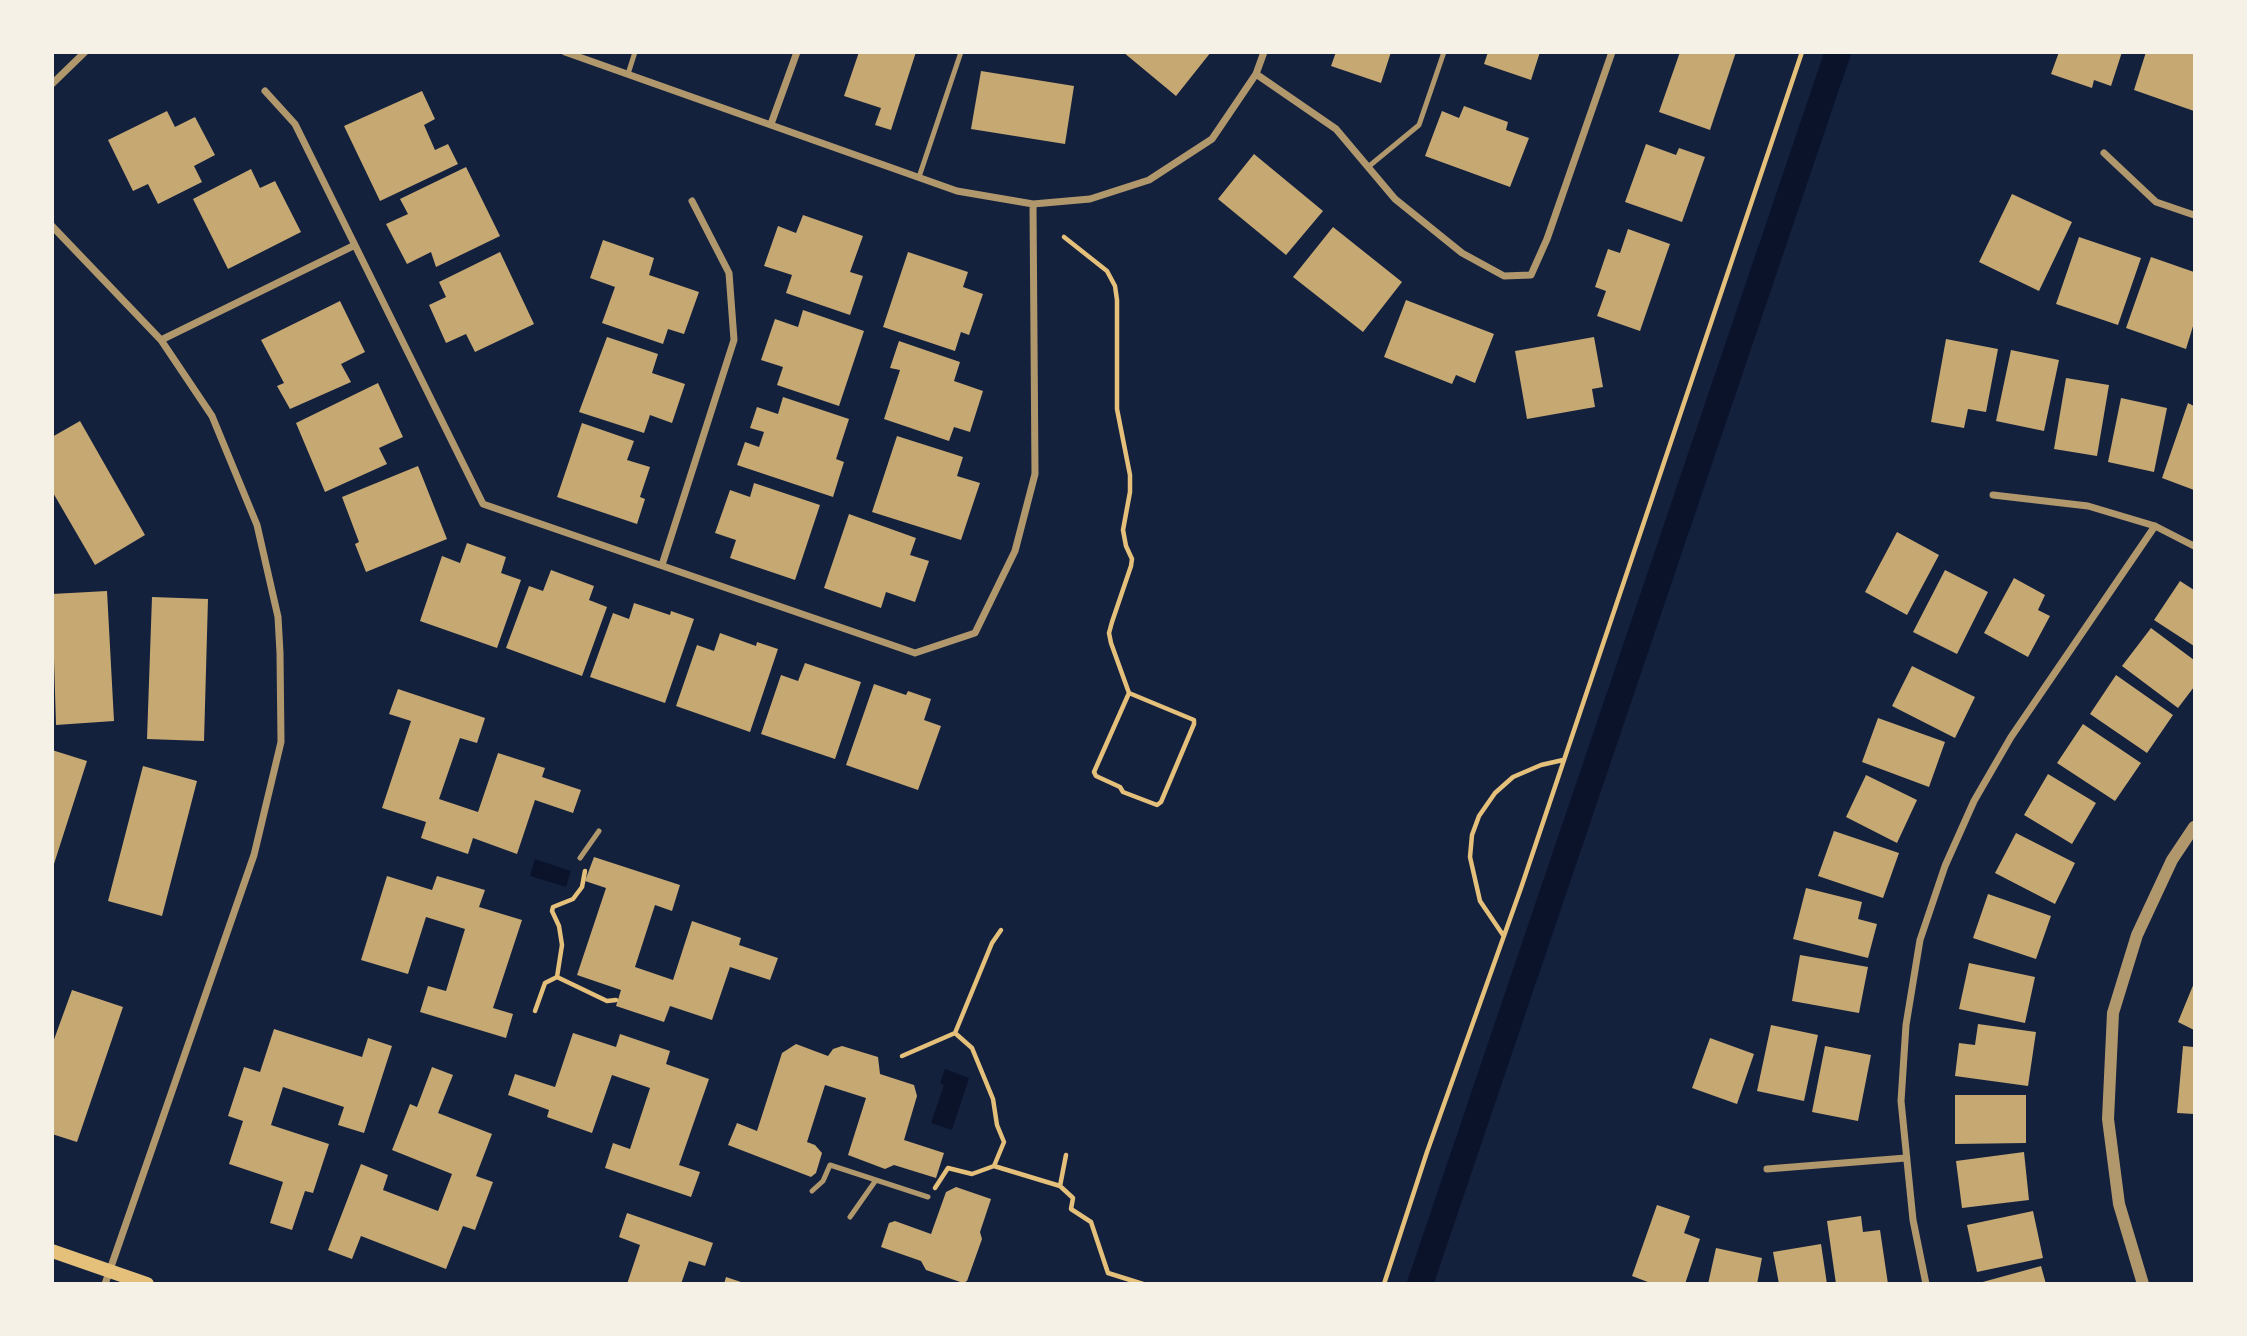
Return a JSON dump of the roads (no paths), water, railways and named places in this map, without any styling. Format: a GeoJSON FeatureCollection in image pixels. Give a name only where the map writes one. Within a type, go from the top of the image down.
{"type":"FeatureCollection","features":[{"type":"Feature","properties":{"kind":"main road"},"geometry":{"type":"LineString","coordinates":[[52,1251],[107,1277],[147,1283]]}},
{"type":"Feature","properties":{"kind":"street"},"geometry":{"type":"LineString","coordinates":[[52,84],[85,52]]}},
{"type":"Feature","properties":{"kind":"street"},"geometry":{"type":"LineString","coordinates":[[565,52],[957,191],[1033,204],[1090,199],[1149,180],[1212,139],[1256,74],[1264,52]]}},
{"type":"Feature","properties":{"kind":"street"},"geometry":{"type":"LineString","coordinates":[[771,124],[797,52]]}},
{"type":"Feature","properties":{"kind":"street"},"geometry":{"type":"LineString","coordinates":[[1256,74],[1336,129],[1395,199],[1462,253],[1504,276],[1531,275],[1548,239],[1612,52]]}},
{"type":"Feature","properties":{"kind":"street"},"geometry":{"type":"LineString","coordinates":[[265,92],[295,124],[483,504],[915,653],[975,633],[1015,551],[1035,474],[1033,204]]}},
{"type":"Feature","properties":{"kind":"street"},"geometry":{"type":"LineString","coordinates":[[2105,153],[2156,202],[2194,215]]}},
{"type":"Feature","properties":{"kind":"street"},"geometry":{"type":"LineString","coordinates":[[662,565],[734,340],[729,273],[692,201]]}},
{"type":"Feature","properties":{"kind":"street"},"geometry":{"type":"LineString","coordinates":[[52,226],[161,340],[212,416],[257,525],[278,617],[281,742],[254,855],[107,1277]]}},
{"type":"Feature","properties":{"kind":"street"},"geometry":{"type":"LineString","coordinates":[[161,340],[354,246]]}},
{"type":"Feature","properties":{"kind":"street"},"geometry":{"type":"LineString","coordinates":[[1993,495],[2088,506],[2155,526],[2194,546]]}},
{"type":"Feature","properties":{"kind":"street"},"geometry":{"type":"LineString","coordinates":[[1926,1283],[1913,1220],[1901,1101],[1906,1026],[1920,940],[1945,866],[1974,801],[2011,737],[2155,526]]}},
{"type":"Feature","properties":{"kind":"street"},"geometry":{"type":"LineString","coordinates":[[2144,1283],[2119,1203],[2108,1119],[2113,1013],[2137,935],[2172,860],[2194,827]]}},
{"type":"Feature","properties":{"kind":"street"},"geometry":{"type":"LineString","coordinates":[[1767,1169],[1906,1158]]}},
{"type":"Feature","properties":{"kind":"lane"},"geometry":{"type":"LineString","coordinates":[[628,74],[635,52]]}},
{"type":"Feature","properties":{"kind":"lane"},"geometry":{"type":"LineString","coordinates":[[919,177],[961,52]]}},
{"type":"Feature","properties":{"kind":"lane"},"geometry":{"type":"LineString","coordinates":[[1368,167],[1419,124],[1444,52]]}},
{"type":"Feature","properties":{"kind":"lane"},"geometry":{"type":"LineString","coordinates":[[580,858],[599,831]]}},
{"type":"Feature","properties":{"kind":"lane"},"geometry":{"type":"LineString","coordinates":[[812,1191],[823,1181],[830,1165],[929,1197]]}},
{"type":"Feature","properties":{"kind":"lane"},"geometry":{"type":"LineString","coordinates":[[850,1217],[876,1180]]}},
{"type":"Feature","properties":{"kind":"water"},"geometry":{"type":"Polygon","coordinates":[[[535,859],[571,871],[566,887],[530,876],[535,859]]]}},
{"type":"Feature","properties":{"kind":"water"},"geometry":{"type":"Polygon","coordinates":[[[945,1069],[969,1078],[952,1130],[931,1123],[944,1085],[940,1083],[945,1069]]]}},
{"type":"Feature","properties":{"kind":"waterway"},"geometry":{"type":"LineString","coordinates":[[1420,1284],[1838,52]]}}]}
